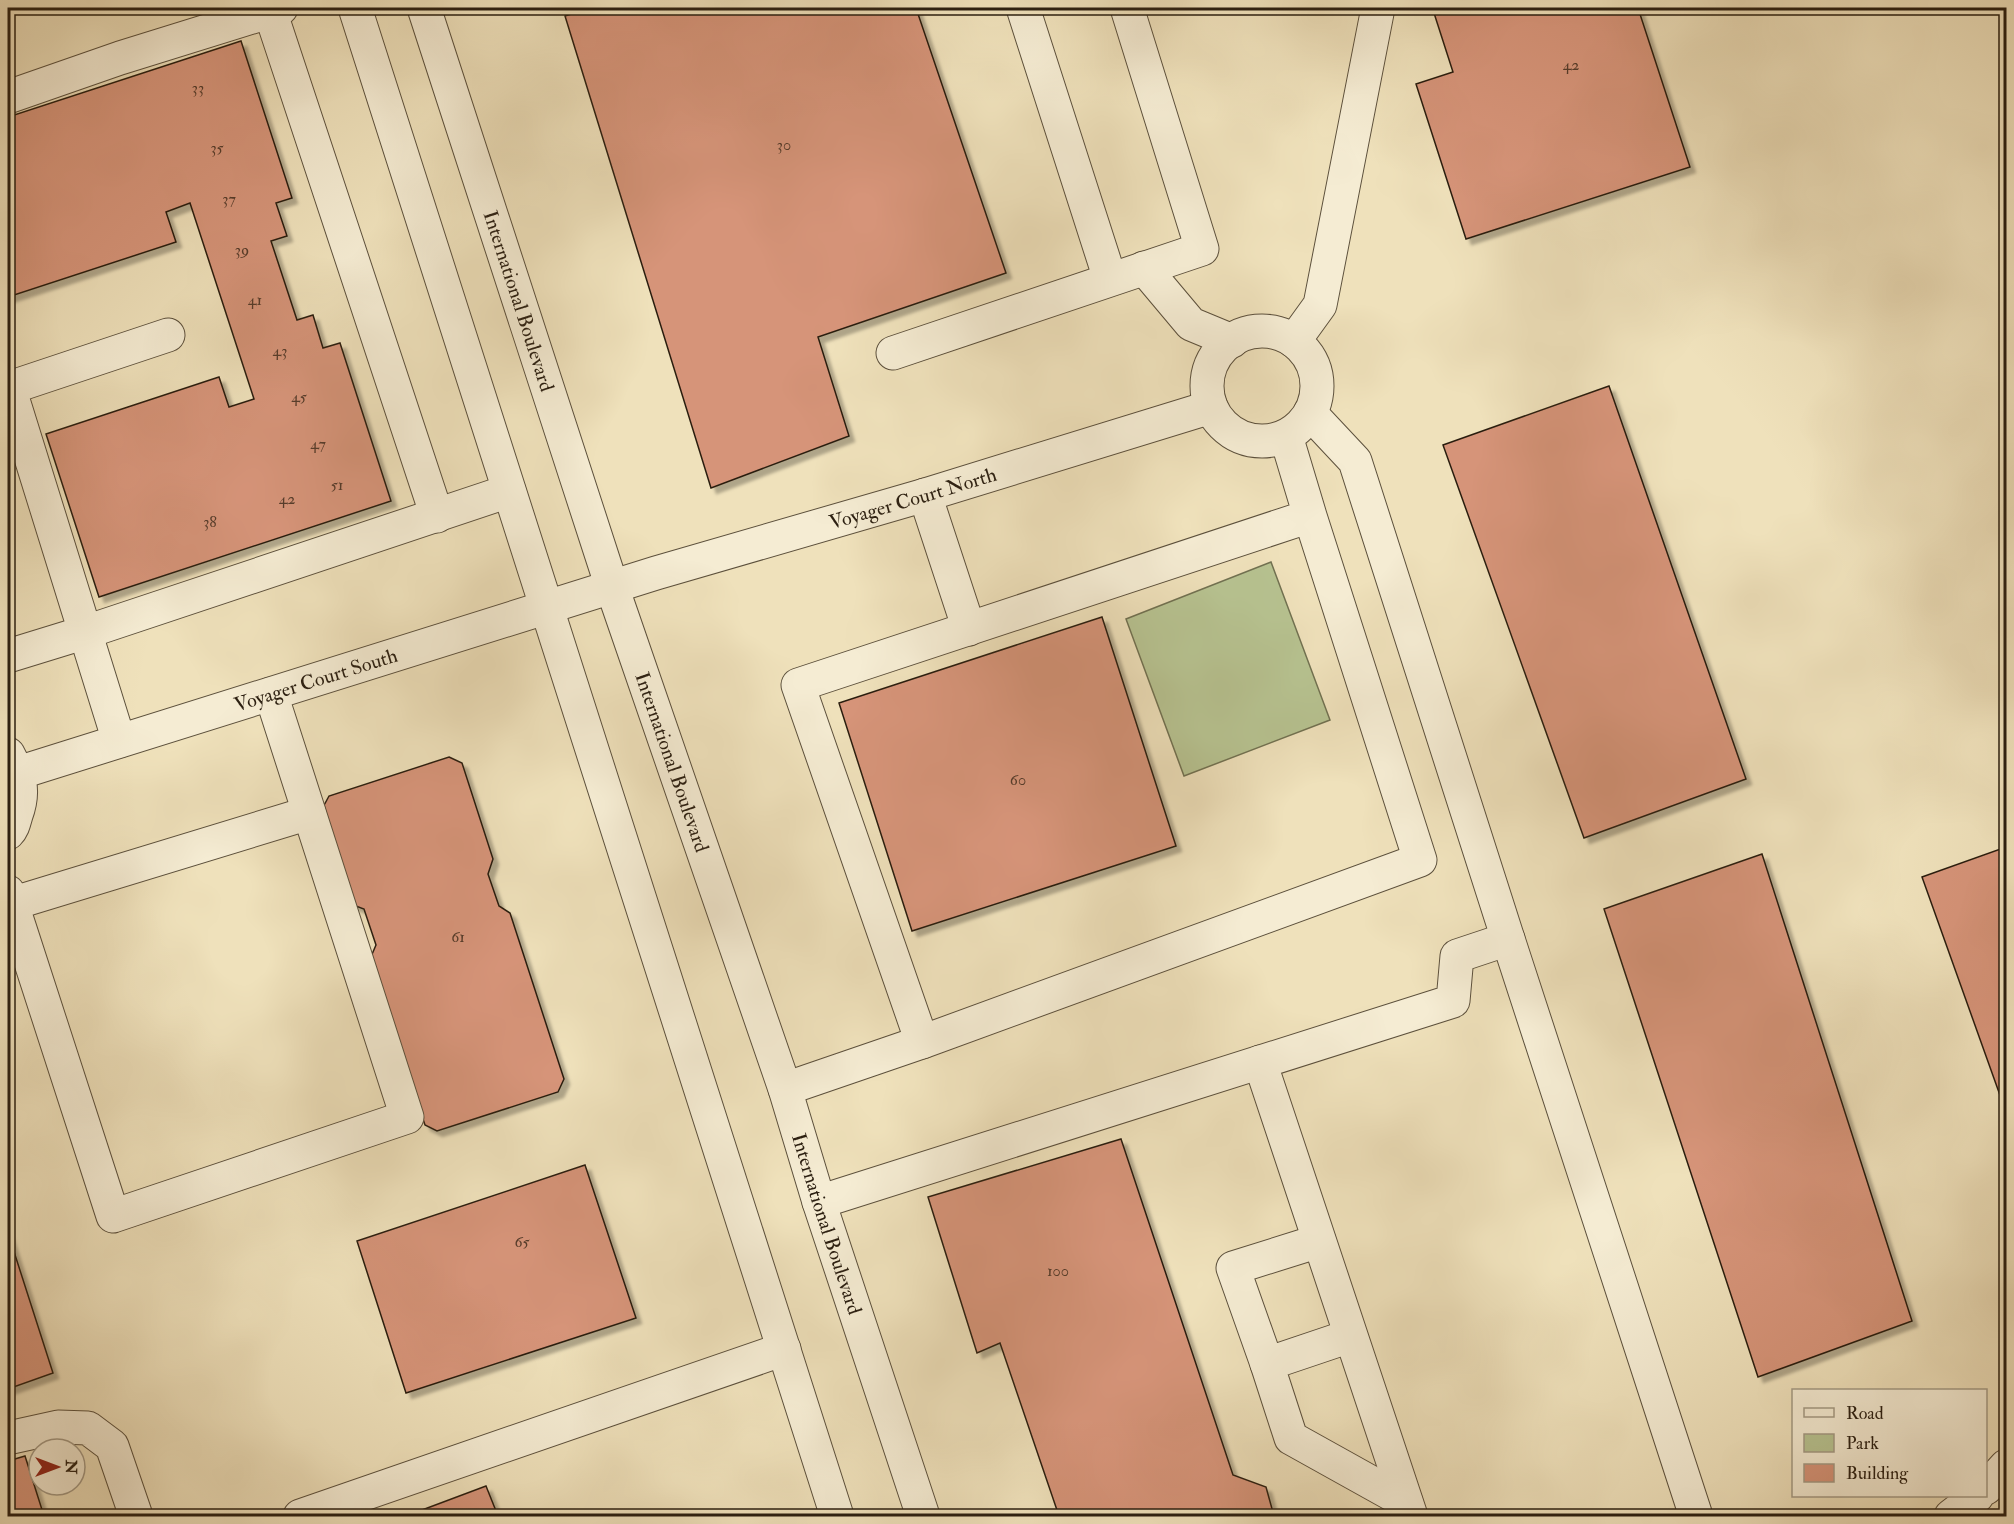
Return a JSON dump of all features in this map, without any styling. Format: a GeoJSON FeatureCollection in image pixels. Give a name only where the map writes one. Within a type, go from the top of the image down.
{"type":"FeatureCollection","features":[{"type":"Feature","properties":{"kind":"street"},"geometry":{"type":"LineString","coordinates":[[355,8],[837,1516]]}},
{"type":"Feature","properties":{"kind":"street","name":"International Boulevard"},"geometry":{"type":"LineString","coordinates":[[424,8],[612,587],[785,1089],[819,1202],[923,1516]]}},
{"type":"Feature","properties":{"kind":"street"},"geometry":{"type":"LineString","coordinates":[[1023,8],[1110,279]]}},
{"type":"Feature","properties":{"kind":"street"},"geometry":{"type":"LineString","coordinates":[[893,352],[1202,249],[1127,8]]}},
{"type":"Feature","properties":{"kind":"street"},"geometry":{"type":"LineString","coordinates":[[1294,341],[1320,304],[1378,8]]}},
{"type":"Feature","properties":{"kind":"street"},"geometry":{"type":"LineString","coordinates":[[8,97],[120,58],[275,9],[437,516]]}},
{"type":"Feature","properties":{"kind":"street"},"geometry":{"type":"LineString","coordinates":[[1144,268],[1191,324],[1232,340]]}},
{"type":"Feature","properties":{"kind":"street"},"geometry":{"type":"LineString","coordinates":[[1267,331],[1281,334],[1294,341],[1313,365],[1317,380],[1317,396],[1310,412],[1300,426],[1286,436],[1269,441],[1251,440],[1235,434],[1221,423],[1211,407],[1207,389],[1209,370],[1218,353],[1232,340],[1248,333],[1267,331]]}},
{"type":"Feature","properties":{"kind":"street"},"geometry":{"type":"LineString","coordinates":[[119,741],[8,386],[168,335]]}},
{"type":"Feature","properties":{"kind":"street","name":"Voyager Court North"},"geometry":{"type":"LineString","coordinates":[[612,587],[925,495],[1211,407]]}},
{"type":"Feature","properties":{"kind":"street"},"geometry":{"type":"LineString","coordinates":[[1310,412],[1355,461],[1696,1516]]}},
{"type":"Feature","properties":{"kind":"street"},"geometry":{"type":"LineString","coordinates":[[785,1089],[922,1042],[1420,860],[1286,436]]}},
{"type":"Feature","properties":{"kind":"street"},"geometry":{"type":"LineString","coordinates":[[8,656],[508,491]]}},
{"type":"Feature","properties":{"kind":"street"},"geometry":{"type":"LineString","coordinates":[[925,495],[969,628]]}},
{"type":"Feature","properties":{"kind":"street"},"geometry":{"type":"LineString","coordinates":[[922,1042],[798,685],[1310,516]]}},
{"type":"Feature","properties":{"kind":"street","name":"Voyager Court South"},"geometry":{"type":"LineString","coordinates":[[8,833],[12,828],[21,800],[13,763],[119,741],[612,587]]}},
{"type":"Feature","properties":{"kind":"street"},"geometry":{"type":"LineString","coordinates":[[271,694],[407,1117],[113,1216],[9,898],[309,813]]}},
{"type":"Feature","properties":{"kind":"street"},"geometry":{"type":"LineString","coordinates":[[819,1202],[1453,1001],[1457,956],[1508,939]]}},
{"type":"Feature","properties":{"kind":"street"},"geometry":{"type":"LineString","coordinates":[[1260,1062],[1408,1509]]}},
{"type":"Feature","properties":{"kind":"street"},"geometry":{"type":"LineString","coordinates":[[1319,1241],[1233,1268],[1291,1438],[1408,1509]]}},
{"type":"Feature","properties":{"kind":"street"},"geometry":{"type":"LineString","coordinates":[[1266,1364],[1350,1336]]}},
{"type":"Feature","properties":{"kind":"street"},"geometry":{"type":"LineString","coordinates":[[300,1516],[784,1349]]}},
{"type":"Feature","properties":{"kind":"street"},"geometry":{"type":"LineString","coordinates":[[8,1438],[58,1426],[87,1428],[112,1446],[136,1516]]}},
{"type":"Feature","properties":{"kind":"street"},"geometry":{"type":"LineString","coordinates":[[1987,1487],[2007,1466]]}},
{"type":"Feature","properties":{"kind":"street"},"geometry":{"type":"LineString","coordinates":[[1951,1516],[1976,1497]]}},
{"type":"Feature","properties":{"kind":"green space"},"geometry":{"type":"Polygon","coordinates":[[[1271,562],[1330,720],[1184,776],[1126,619],[1271,562]]]}},
{"type":"Feature","properties":{"kind":"building"},"geometry":{"type":"Polygon","coordinates":[[[590,8],[916,8],[1006,273],[818,337],[849,436],[711,488],[565,16],[590,8]]]}},
{"type":"Feature","properties":{"kind":"building"},"geometry":{"type":"Polygon","coordinates":[[[1452,8],[1638,8],[1690,167],[1466,239],[1416,84],[1453,72],[1434,13],[1452,8]]]}},
{"type":"Feature","properties":{"kind":"building"},"geometry":{"type":"Polygon","coordinates":[[[241,41],[292,198],[276,203],[287,236],[271,241],[297,320],[313,315],[323,348],[340,343],[391,501],[99,597],[46,434],[219,377],[229,407],[254,399],[190,203],[166,212],[176,242],[8,297],[8,117],[241,41]]]}},
{"type":"Feature","properties":{"kind":"building"},"geometry":{"type":"Polygon","coordinates":[[[1609,386],[1746,779],[1584,838],[1443,445],[1609,386]]]}},
{"type":"Feature","properties":{"kind":"building"},"geometry":{"type":"Polygon","coordinates":[[[1102,617],[1176,846],[912,931],[839,703],[1102,617]]]}},
{"type":"Feature","properties":{"kind":"building"},"geometry":{"type":"Polygon","coordinates":[[[449,757],[462,763],[493,859],[488,874],[499,906],[510,913],[564,1079],[558,1092],[437,1131],[425,1125],[370,959],[376,945],[364,909],[353,905],[322,809],[329,796],[449,757]]]}},
{"type":"Feature","properties":{"kind":"building"},"geometry":{"type":"Polygon","coordinates":[[[2006,847],[2006,1112],[1922,877],[2006,847]]]}},
{"type":"Feature","properties":{"kind":"building"},"geometry":{"type":"Polygon","coordinates":[[[1762,854],[1912,1321],[1758,1377],[1604,909],[1762,854]]]}},
{"type":"Feature","properties":{"kind":"building"},"geometry":{"type":"Polygon","coordinates":[[[1121,1139],[1233,1475],[1266,1487],[1274,1516],[1059,1516],[1000,1343],[977,1353],[928,1197],[1121,1139]]]}},
{"type":"Feature","properties":{"kind":"building"},"geometry":{"type":"Polygon","coordinates":[[[585,1165],[636,1318],[406,1393],[357,1241],[585,1165]]]}},
{"type":"Feature","properties":{"kind":"building"},"geometry":{"type":"Polygon","coordinates":[[[8,1233],[53,1373],[8,1389],[8,1233]]]}},
{"type":"Feature","properties":{"kind":"building"},"geometry":{"type":"Polygon","coordinates":[[[25,1456],[27,1497],[38,1497],[44,1516],[8,1516],[8,1461],[25,1456]]]}},
{"type":"Feature","properties":{"kind":"building"},"geometry":{"type":"Polygon","coordinates":[[[486,1486],[498,1516],[406,1516],[486,1486]]]}}]}
